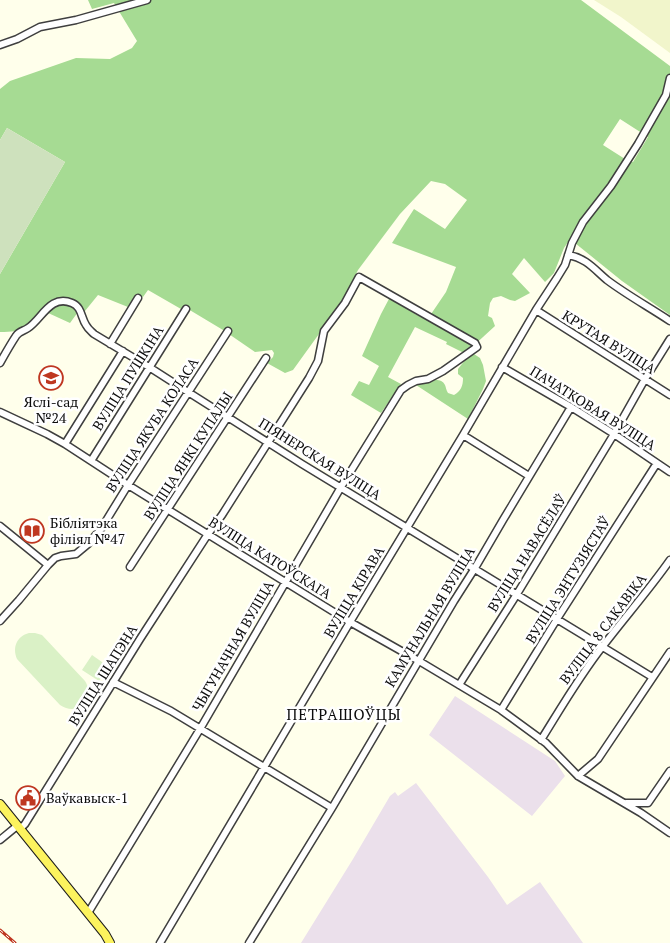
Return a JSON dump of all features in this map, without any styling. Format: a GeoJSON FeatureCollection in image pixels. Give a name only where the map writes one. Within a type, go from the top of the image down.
{"type":"FeatureCollection","features":[{"type":"Feature","properties":{"kind":"main road"},"geometry":{"type":"LineString","coordinates":[[0,804],[105,934],[110,943]]}},
{"type":"Feature","properties":{"kind":"street"},"geometry":{"type":"LineString","coordinates":[[0,45],[17,39],[40,27],[76,20],[147,0]]}},
{"type":"Feature","properties":{"kind":"street","name":"ВУЛІЦА КІРАВА"},"geometry":{"type":"LineString","coordinates":[[160,943],[536,310],[565,265],[572,243],[583,222],[611,186],[638,144],[666,95],[670,78]]}},
{"type":"Feature","properties":{"kind":"street"},"geometry":{"type":"LineString","coordinates":[[568,255],[578,256],[608,280],[670,321]]}},
{"type":"Feature","properties":{"kind":"street","name":"ВУЛІЦА ШАПЭНА"},"geometry":{"type":"LineString","coordinates":[[0,840],[26,824],[113,682],[208,534],[222,516],[309,378],[318,361],[324,331],[344,304],[359,277],[475,343],[477,348]]}},
{"type":"Feature","properties":{"kind":"street"},"geometry":{"type":"LineString","coordinates":[[110,344],[138,298]]}},
{"type":"Feature","properties":{"kind":"street","name":"ПІЯНЕРСКАЯ ВУЛІЦА"},"geometry":{"type":"LineString","coordinates":[[0,363],[16,335],[28,329],[47,308],[60,302],[73,304],[78,307],[87,327],[94,334],[652,677]]}},
{"type":"Feature","properties":{"kind":"street","name":"ВУЛІЦА ПУШКІНА"},"geometry":{"type":"LineString","coordinates":[[91,461],[186,309]]}},
{"type":"Feature","properties":{"kind":"street","name":"КРУТАЯ ВУЛІЦА"},"geometry":{"type":"LineString","coordinates":[[536,310],[670,395]]}},
{"type":"Feature","properties":{"kind":"street","name":"ВУЛІЦА ЯКУБА КОЛАСА"},"geometry":{"type":"LineString","coordinates":[[48,565],[55,558],[76,554],[101,529],[228,331]]}},
{"type":"Feature","properties":{"kind":"street","name":"ВУЛІЦА НАВАСЁЛАЎ"},"geometry":{"type":"LineString","coordinates":[[459,685],[517,594],[670,338]]}},
{"type":"Feature","properties":{"kind":"street","name":"ЧЫГУНАЧНАЯ ВУЛІЦА"},"geometry":{"type":"LineString","coordinates":[[88,913],[200,729],[341,487],[401,390],[416,381],[428,379],[443,371],[477,348]]}},
{"type":"Feature","properties":{"kind":"street"},"geometry":{"type":"LineString","coordinates":[[65,444],[123,351]]}},
{"type":"Feature","properties":{"kind":"street","name":"ВУЛІЦА ЯНКІ КУПАЛЫ"},"geometry":{"type":"LineString","coordinates":[[130,567],[266,358]]}},
{"type":"Feature","properties":{"kind":"street","name":"ПАЧАТКОВАЯ ВУЛІЦА"},"geometry":{"type":"LineString","coordinates":[[502,367],[571,407],[670,472]]}},
{"type":"Feature","properties":{"kind":"street","name":"КАМУНАЛЬНАЯ ВУЛІЦА"},"geometry":{"type":"LineString","coordinates":[[249,943],[332,808],[418,660],[571,407]]}},
{"type":"Feature","properties":{"kind":"street","name":"ВУЛІЦА КАТОЎСКАГА"},"geometry":{"type":"LineString","coordinates":[[0,412],[65,444],[350,622],[501,710],[546,743],[578,776],[670,832]]}},
{"type":"Feature","properties":{"kind":"street"},"geometry":{"type":"LineString","coordinates":[[463,435],[529,476]]}},
{"type":"Feature","properties":{"kind":"street","name":"ВУЛІЦА ЭНТУЗІЯСТАЎ"},"geometry":{"type":"LineString","coordinates":[[501,710],[657,463]]}},
{"type":"Feature","properties":{"kind":"street"},"geometry":{"type":"LineString","coordinates":[[0,526],[48,565],[0,621]]}},
{"type":"Feature","properties":{"kind":"street","name":"ВУЛІЦА 8 САКАВІКА"},"geometry":{"type":"LineString","coordinates":[[541,740],[570,692],[602,646],[670,561]]}},
{"type":"Feature","properties":{"kind":"street"},"geometry":{"type":"LineString","coordinates":[[578,776],[598,759],[670,652]]}},
{"type":"Feature","properties":{"kind":"street"},"geometry":{"type":"LineString","coordinates":[[113,682],[171,711],[332,808]]}},
{"type":"Feature","properties":{"kind":"street"},"geometry":{"type":"LineString","coordinates":[[626,804],[627,802],[636,804],[648,803],[670,771]]}},
{"type":"Feature","properties":{"kind":"shaded area"},"geometry":{"type":"Polygon","coordinates":[[[455,696],[555,761],[565,776],[532,816],[429,735],[455,696]]]}},
{"type":"Feature","properties":{"kind":"shaded area"},"geometry":{"type":"Polygon","coordinates":[[[416,783],[488,877],[507,905],[540,882],[583,943],[301,943],[390,796],[395,792],[398,796],[416,783]]]}},
{"type":"Feature","properties":{"kind":"green space"},"geometry":{"type":"Polygon","coordinates":[[[88,0],[581,0],[670,66],[670,315],[622,281],[570,239],[564,248],[554,273],[545,282],[524,258],[512,274],[530,293],[515,301],[501,296],[493,298],[490,303],[488,316],[492,318],[495,326],[464,353],[446,344],[447,342],[415,327],[388,377],[401,384],[381,413],[351,395],[359,381],[369,385],[379,366],[362,356],[381,314],[390,297],[427,320],[446,292],[456,267],[392,243],[414,209],[445,229],[467,200],[445,184],[431,181],[400,214],[358,270],[342,302],[293,370],[285,373],[267,363],[273,357],[274,353],[272,350],[255,352],[183,306],[181,309],[148,290],[143,297],[136,294],[128,307],[98,295],[85,311],[78,312],[70,323],[46,312],[25,328],[0,332],[0,274],[65,162],[7,128],[0,140],[0,89],[10,81],[76,58],[110,59],[132,48],[137,41],[114,3],[92,9],[88,0]],[[620,119],[603,145],[633,162],[648,137],[620,119]]]}},
{"type":"Feature","properties":{"kind":"green space"},"geometry":{"type":"Polygon","coordinates":[[[594,0],[670,0],[670,53],[621,17],[594,0]]]}},
{"type":"Feature","properties":{"kind":"green space"},"geometry":{"type":"Polygon","coordinates":[[[7,128],[65,162],[0,274],[0,140],[7,128]]]}},
{"type":"Feature","properties":{"kind":"green space"},"geometry":{"type":"Polygon","coordinates":[[[474,354],[480,358],[486,381],[468,419],[416,385],[431,380],[439,380],[443,382],[448,393],[454,395],[460,390],[463,383],[463,378],[458,374],[458,369],[469,355],[474,354]]]}},
{"type":"Feature","properties":{"kind":"green space"},"geometry":{"type":"Polygon","coordinates":[[[29,633],[42,635],[85,681],[88,688],[87,700],[79,707],[73,709],[60,705],[17,659],[15,646],[21,637],[29,633]]]}},
{"type":"Feature","properties":{"kind":"green space"},"geometry":{"type":"Polygon","coordinates":[[[92,655],[109,667],[99,681],[82,670],[92,655]]]}},
{"type":"Feature","properties":{"kind":"railway"},"geometry":{"type":"LineString","coordinates":[[0,930],[15,943]]}},
{"type":"Feature","properties":{"kind":"place","name":"Яслі-сад №24"},"geometry":{"type":"Point","coordinates":[51,378]}},
{"type":"Feature","properties":{"kind":"place","name":"Бібліятэка філіял №47"},"geometry":{"type":"Point","coordinates":[32,531]}},
{"type":"Feature","properties":{"kind":"place","name":"Ваўкавыск-1"},"geometry":{"type":"Point","coordinates":[28,798]}},
{"type":"Feature","properties":{"kind":"district","name":"ПЕТРАШОЎЦЫ"},"geometry":{"type":"Point","coordinates":[344,715]}}]}
